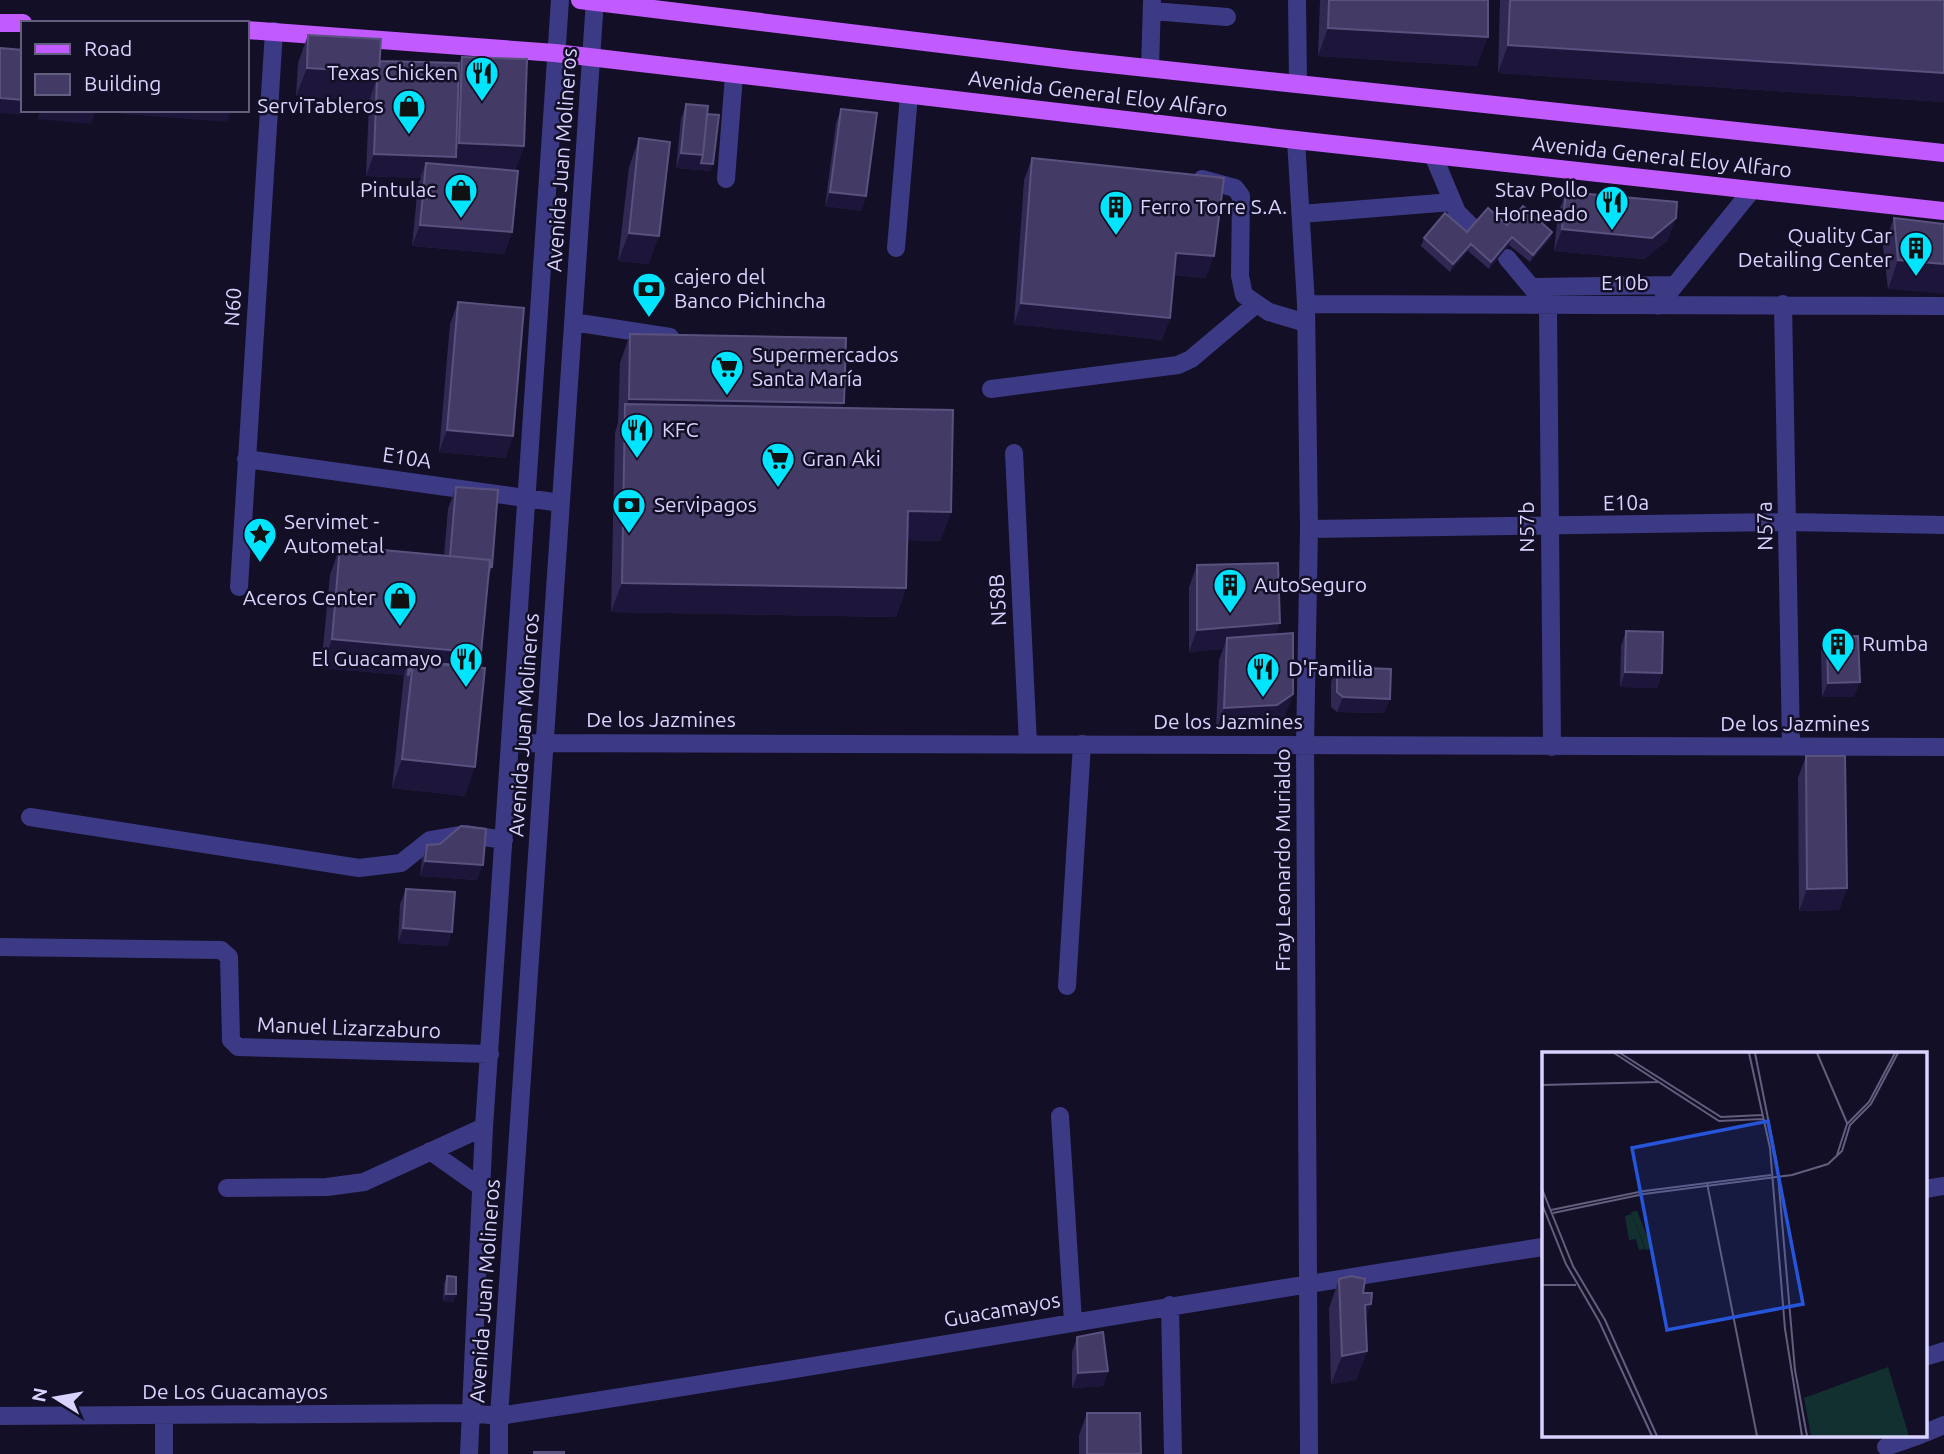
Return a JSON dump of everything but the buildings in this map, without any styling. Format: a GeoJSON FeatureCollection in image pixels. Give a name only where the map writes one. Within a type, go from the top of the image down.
{"type":"FeatureCollection","features":[{"type":"Feature","properties":{"kind":"main road","name":"Avenida General Eloy Alfaro"},"geometry":{"type":"LineString","coordinates":[[590,0],[1150,68],[1944,153]]}},
{"type":"Feature","properties":{"kind":"main road"},"geometry":{"type":"LineString","coordinates":[[0,23],[21,23]]}},
{"type":"Feature","properties":{"kind":"main road","name":"Avenida General Eloy Alfaro"},"geometry":{"type":"LineString","coordinates":[[248,30],[555,53],[909,96],[1944,211]]}},
{"type":"Feature","properties":{"kind":"street","name":"Avenida Juan Molineros"},"geometry":{"type":"LineString","coordinates":[[469,1454],[484,1127],[560,0]]}},
{"type":"Feature","properties":{"kind":"street","name":"Avenida Juan Molineros"},"geometry":{"type":"LineString","coordinates":[[499,1454],[499,1416],[593,59],[590,0]]}},
{"type":"Feature","properties":{"kind":"street"},"geometry":{"type":"LineString","coordinates":[[1297,0],[1297,83]]}},
{"type":"Feature","properties":{"kind":"street"},"geometry":{"type":"LineString","coordinates":[[1150,68],[1152,6],[1227,17]]}},
{"type":"Feature","properties":{"kind":"street","name":"N60"},"geometry":{"type":"LineString","coordinates":[[239,587],[274,31]]}},
{"type":"Feature","properties":{"kind":"street"},"geometry":{"type":"LineString","coordinates":[[726,179],[734,75]]}},
{"type":"Feature","properties":{"kind":"street"},"geometry":{"type":"LineString","coordinates":[[896,248],[909,96]]}},
{"type":"Feature","properties":{"kind":"street","name":"Fray Leonardo Murialdo"},"geometry":{"type":"LineString","coordinates":[[1296,140],[1306,304],[1308,1454]]}},
{"type":"Feature","properties":{"kind":"street"},"geometry":{"type":"LineString","coordinates":[[1433,155],[1457,212],[1470,225]]}},
{"type":"Feature","properties":{"kind":"street"},"geometry":{"type":"LineString","coordinates":[[1192,177],[1235,188],[1241,196],[1240,276],[1244,295],[1255,305],[1306,323]]}},
{"type":"Feature","properties":{"kind":"street"},"geometry":{"type":"LineString","coordinates":[[1658,306],[1752,190]]}},
{"type":"Feature","properties":{"kind":"street"},"geometry":{"type":"LineString","coordinates":[[1301,214],[1452,202]]}},
{"type":"Feature","properties":{"kind":"street"},"geometry":{"type":"LineString","coordinates":[[1507,258],[1548,307]]}},
{"type":"Feature","properties":{"kind":"street"},"geometry":{"type":"LineString","coordinates":[[1532,287],[1675,285]]}},
{"type":"Feature","properties":{"kind":"street","name":"E10b"},"geometry":{"type":"LineString","coordinates":[[1306,304],[1548,307],[1783,304],[1944,306]]}},
{"type":"Feature","properties":{"kind":"street","name":"N57a"},"geometry":{"type":"LineString","coordinates":[[1783,304],[1791,746]]}},
{"type":"Feature","properties":{"kind":"street"},"geometry":{"type":"LineString","coordinates":[[991,389],[1178,365],[1191,359],[1255,305]]}},
{"type":"Feature","properties":{"kind":"street","name":"N57b"},"geometry":{"type":"LineString","coordinates":[[1548,307],[1552,747]]}},
{"type":"Feature","properties":{"kind":"street"},"geometry":{"type":"LineString","coordinates":[[573,322],[689,340]]}},
{"type":"Feature","properties":{"kind":"street","name":"N58B"},"geometry":{"type":"LineString","coordinates":[[1014,453],[1028,744]]}},
{"type":"Feature","properties":{"kind":"street","name":"E10A"},"geometry":{"type":"LineString","coordinates":[[246,459],[561,503]]}},
{"type":"Feature","properties":{"kind":"street","name":"E10a"},"geometry":{"type":"LineString","coordinates":[[1308,529],[1549,528],[1788,522],[1944,526]]}},
{"type":"Feature","properties":{"kind":"street","name":"De los Jazmines"},"geometry":{"type":"LineString","coordinates":[[512,743],[1944,747]]}},
{"type":"Feature","properties":{"kind":"street"},"geometry":{"type":"LineString","coordinates":[[1067,986],[1082,744]]}},
{"type":"Feature","properties":{"kind":"street"},"geometry":{"type":"LineString","coordinates":[[30,817],[359,867],[401,863],[430,840],[465,834],[505,840]]}},
{"type":"Feature","properties":{"kind":"street","name":"Manuel Lizarzaburo"},"geometry":{"type":"LineString","coordinates":[[0,947],[221,950],[229,957],[231,1040],[238,1047],[490,1054]]}},
{"type":"Feature","properties":{"kind":"street"},"geometry":{"type":"LineString","coordinates":[[1060,1116],[1073,1321]]}},
{"type":"Feature","properties":{"kind":"street"},"geometry":{"type":"LineString","coordinates":[[228,1188],[327,1187],[364,1182],[484,1127]]}},
{"type":"Feature","properties":{"kind":"street"},"geometry":{"type":"LineString","coordinates":[[430,1151],[481,1188]]}},
{"type":"Feature","properties":{"kind":"street"},"geometry":{"type":"LineString","coordinates":[[1926,1189],[1944,1186]]}},
{"type":"Feature","properties":{"kind":"street","name":"Guacamayos"},"geometry":{"type":"LineString","coordinates":[[470,1413],[499,1416],[782,1373],[1073,1321],[1542,1247]]}},
{"type":"Feature","properties":{"kind":"street"},"geometry":{"type":"LineString","coordinates":[[1170,1305],[1173,1454]]}},
{"type":"Feature","properties":{"kind":"street"},"geometry":{"type":"LineString","coordinates":[[1926,1357],[1944,1351]]}},
{"type":"Feature","properties":{"kind":"street","name":"De Los Guacamayos"},"geometry":{"type":"LineString","coordinates":[[0,1416],[470,1413]]}},
{"type":"Feature","properties":{"kind":"street"},"geometry":{"type":"LineString","coordinates":[[164,1415],[164,1454]]}},
{"type":"Feature","properties":{"kind":"street"},"geometry":{"type":"LineString","coordinates":[[1926,1432],[1944,1425]]}},
{"type":"Feature","properties":{"kind":"street"},"geometry":{"type":"LineString","coordinates":[[1886,1447],[1916,1436]]}},
{"type":"Feature","properties":{"kind":"place","name":"Texas Chicken"},"geometry":{"type":"Point","coordinates":[482,103]}},
{"type":"Feature","properties":{"kind":"place","name":"ServiTableros"},"geometry":{"type":"Point","coordinates":[409,136]}},
{"type":"Feature","properties":{"kind":"place","name":"Pintulac"},"geometry":{"type":"Point","coordinates":[461,220]}},
{"type":"Feature","properties":{"kind":"place","name":"Stav Pollo Horneado"},"geometry":{"type":"Point","coordinates":[1612,232]}},
{"type":"Feature","properties":{"kind":"place","name":"Ferro Torre S.A."},"geometry":{"type":"Point","coordinates":[1116,237]}},
{"type":"Feature","properties":{"kind":"place","name":"Quality Car Detailing Center"},"geometry":{"type":"Point","coordinates":[1916,278]}},
{"type":"Feature","properties":{"kind":"place","name":"cajero del Banco Pichincha"},"geometry":{"type":"Point","coordinates":[649,319]}},
{"type":"Feature","properties":{"kind":"place","name":"Supermercados Santa María"},"geometry":{"type":"Point","coordinates":[727,397]}},
{"type":"Feature","properties":{"kind":"place","name":"KFC"},"geometry":{"type":"Point","coordinates":[637,460]}},
{"type":"Feature","properties":{"kind":"place","name":"Gran Aki"},"geometry":{"type":"Point","coordinates":[778,489]}},
{"type":"Feature","properties":{"kind":"place","name":"Servipagos"},"geometry":{"type":"Point","coordinates":[629,535]}},
{"type":"Feature","properties":{"kind":"place","name":"Servimet - Autometal"},"geometry":{"type":"Point","coordinates":[260,564]}},
{"type":"Feature","properties":{"kind":"place","name":"AutoSeguro"},"geometry":{"type":"Point","coordinates":[1230,615]}},
{"type":"Feature","properties":{"kind":"place","name":"Aceros Center"},"geometry":{"type":"Point","coordinates":[400,628]}},
{"type":"Feature","properties":{"kind":"place","name":"Rumba"},"geometry":{"type":"Point","coordinates":[1838,674]}},
{"type":"Feature","properties":{"kind":"place","name":"El Guacamayo"},"geometry":{"type":"Point","coordinates":[466,689]}},
{"type":"Feature","properties":{"kind":"place","name":"D'Familia"},"geometry":{"type":"Point","coordinates":[1263,699]}}]}
